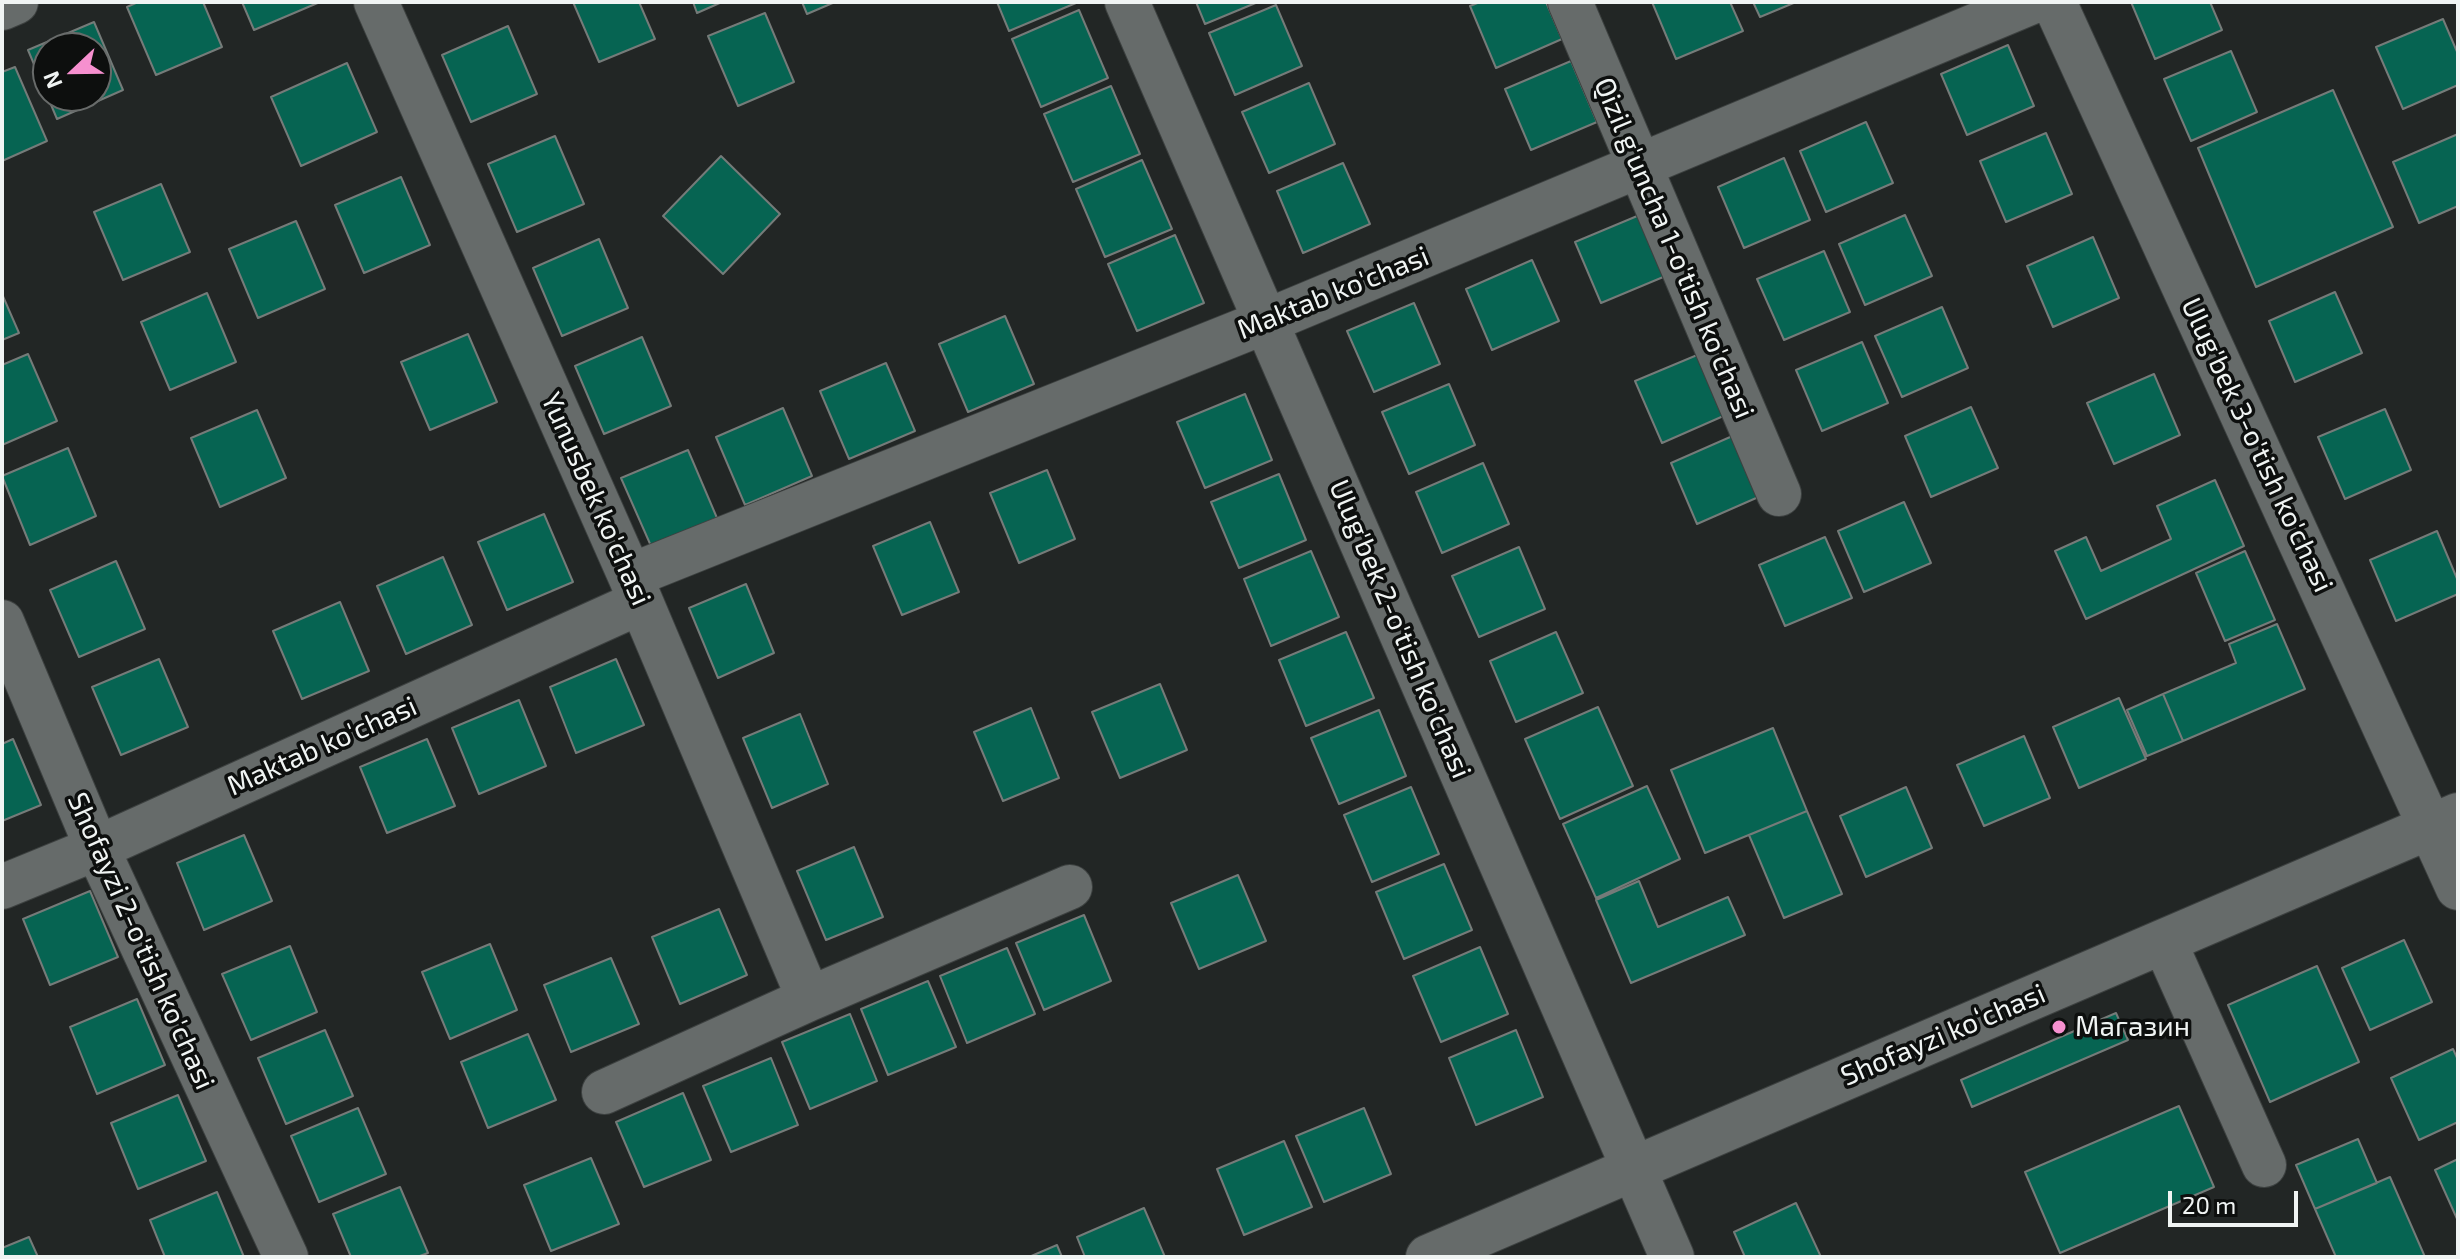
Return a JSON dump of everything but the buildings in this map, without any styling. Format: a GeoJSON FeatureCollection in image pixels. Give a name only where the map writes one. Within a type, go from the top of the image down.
{"type":"FeatureCollection","features":[{"type":"Feature","properties":{"kind":"street"},"geometry":{"type":"LineString","coordinates":[[2,8],[16,2]]}},
{"type":"Feature","properties":{"kind":"street","name":"Yunusbek ko'chasi"},"geometry":{"type":"LineString","coordinates":[[376,2],[636,589],[809,999]]}},
{"type":"Feature","properties":{"kind":"street","name":"Ulug'bek 2-o'tish ko'chasi"},"geometry":{"type":"LineString","coordinates":[[1127,2],[1672,1257]]}},
{"type":"Feature","properties":{"kind":"street","name":"Qizil g'uncha 1-o'tish ko'chasi"},"geometry":{"type":"LineString","coordinates":[[1570,2],[1779,494]]}},
{"type":"Feature","properties":{"kind":"street","name":"Maktab ko'chasi"},"geometry":{"type":"LineString","coordinates":[[2,887],[97,848],[636,589],[1267,321],[2032,2]]}},
{"type":"Feature","properties":{"kind":"street","name":"Ulug'bek 3-o'tish ko'chasi"},"geometry":{"type":"LineString","coordinates":[[2054,2],[2444,820],[2458,888]]}},
{"type":"Feature","properties":{"kind":"street","name":"Shofayzi 2-o'tish ko'chasi"},"geometry":{"type":"LineString","coordinates":[[2,622],[97,848],[286,1257]]}},
{"type":"Feature","properties":{"kind":"street","name":"Shofayzi koʻchasi"},"geometry":{"type":"LineString","coordinates":[[1428,1257],[2444,820]]}},
{"type":"Feature","properties":{"kind":"street"},"geometry":{"type":"LineString","coordinates":[[604,1092],[809,999],[1070,887]]}},
{"type":"Feature","properties":{"kind":"street"},"geometry":{"type":"LineString","coordinates":[[2164,941],[2264,1165]]}},
{"type":"Feature","properties":{"kind":"place","name":"Магазин"},"geometry":{"type":"Point","coordinates":[2059,1027]}}]}
